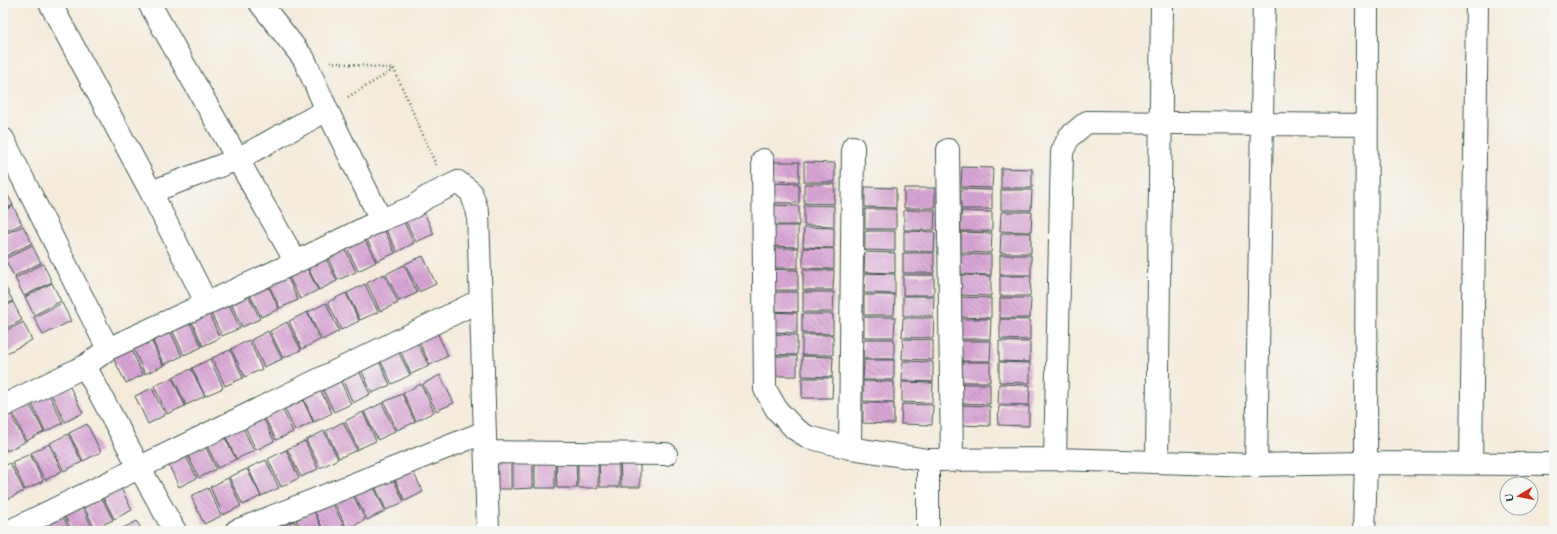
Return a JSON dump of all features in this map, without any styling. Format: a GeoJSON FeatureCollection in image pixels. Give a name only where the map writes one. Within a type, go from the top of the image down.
{"type":"FeatureCollection","features":[{"type":"Feature","properties":{"kind":"street"},"geometry":{"type":"LineString","coordinates":[[50,3],[151,192],[207,304]]}},
{"type":"Feature","properties":{"kind":"street"},"geometry":{"type":"LineString","coordinates":[[149,3],[296,262]]}},
{"type":"Feature","properties":{"kind":"street"},"geometry":{"type":"LineString","coordinates":[[260,3],[304,59],[327,110],[381,220]]}},
{"type":"Feature","properties":{"kind":"street"},"geometry":{"type":"LineString","coordinates":[[1157,461],[1162,123],[1162,3]]}},
{"type":"Feature","properties":{"kind":"street"},"geometry":{"type":"LineString","coordinates":[[1256,465],[1264,3]]}},
{"type":"Feature","properties":{"kind":"street"},"geometry":{"type":"LineString","coordinates":[[1364,531],[1366,463],[1365,125],[1367,3]]}},
{"type":"Feature","properties":{"kind":"street"},"geometry":{"type":"LineString","coordinates":[[1471,463],[1477,3]]}},
{"type":"Feature","properties":{"kind":"street"},"geometry":{"type":"LineString","coordinates":[[151,192],[238,159],[327,110]]}},
{"type":"Feature","properties":{"kind":"street"},"geometry":{"type":"LineString","coordinates":[[1055,459],[1062,152],[1069,137],[1086,122],[1365,125]]}},
{"type":"Feature","properties":{"kind":"street"},"geometry":{"type":"LineString","coordinates":[[3,139],[108,349]]}},
{"type":"Feature","properties":{"kind":"street"},"geometry":{"type":"LineString","coordinates":[[850,448],[853,147]]}},
{"type":"Feature","properties":{"kind":"street"},"geometry":{"type":"LineString","coordinates":[[948,150],[952,461]]}},
{"type":"Feature","properties":{"kind":"street"},"geometry":{"type":"LineString","coordinates":[[763,160],[765,389],[777,410],[795,429],[808,437],[850,448],[928,460],[952,461],[1055,459],[1256,465],[1366,463],[1554,464]]}},
{"type":"Feature","properties":{"kind":"street"},"geometry":{"type":"LineString","coordinates":[[4,402],[85,366],[108,349],[296,262],[381,220],[413,207],[446,187],[458,182],[471,192],[478,213],[488,531]]}},
{"type":"Feature","properties":{"kind":"street"},"geometry":{"type":"LineString","coordinates":[[10,531],[480,300]]}},
{"type":"Feature","properties":{"kind":"street"},"geometry":{"type":"LineString","coordinates":[[85,366],[175,531]]}},
{"type":"Feature","properties":{"kind":"street"},"geometry":{"type":"LineString","coordinates":[[236,531],[486,442],[666,454]]}},
{"type":"Feature","properties":{"kind":"street"},"geometry":{"type":"LineString","coordinates":[[928,460],[928,531]]}},
{"type":"Feature","properties":{"kind":"path"},"geometry":{"type":"LineString","coordinates":[[304,59],[394,69]]}},
{"type":"Feature","properties":{"kind":"path"},"geometry":{"type":"LineString","coordinates":[[327,110],[394,69]]}},
{"type":"Feature","properties":{"kind":"path"},"geometry":{"type":"LineString","coordinates":[[394,69],[446,187]]}},
{"type":"Feature","properties":{"kind":"building"},"geometry":{"type":"Polygon","coordinates":[[[769,162],[799,162],[799,182],[768,181],[769,162]]]}},
{"type":"Feature","properties":{"kind":"building"},"geometry":{"type":"Polygon","coordinates":[[[804,162],[835,163],[835,182],[804,182],[804,162]]]}},
{"type":"Feature","properties":{"kind":"building"},"geometry":{"type":"Polygon","coordinates":[[[962,167],[993,168],[992,188],[961,187],[962,167]]]}},
{"type":"Feature","properties":{"kind":"building"},"geometry":{"type":"Polygon","coordinates":[[[1001,168],[1032,169],[1032,188],[1001,188],[1001,168]]]}},
{"type":"Feature","properties":{"kind":"building"},"geometry":{"type":"Polygon","coordinates":[[[768,183],[799,184],[799,203],[768,203],[768,183]]]}},
{"type":"Feature","properties":{"kind":"building"},"geometry":{"type":"Polygon","coordinates":[[[804,184],[835,184],[834,204],[804,203],[804,184]]]}},
{"type":"Feature","properties":{"kind":"building"},"geometry":{"type":"Polygon","coordinates":[[[3,186],[13,205],[3,210],[3,186]]]}},
{"type":"Feature","properties":{"kind":"building"},"geometry":{"type":"Polygon","coordinates":[[[865,187],[896,188],[896,208],[865,207],[865,187]]]}},
{"type":"Feature","properties":{"kind":"building"},"geometry":{"type":"Polygon","coordinates":[[[904,188],[935,188],[935,208],[904,208],[904,188]]]}},
{"type":"Feature","properties":{"kind":"building"},"geometry":{"type":"Polygon","coordinates":[[[961,189],[992,190],[992,209],[961,209],[961,189]]]}},
{"type":"Feature","properties":{"kind":"building"},"geometry":{"type":"Polygon","coordinates":[[[1001,190],[1032,190],[1031,210],[1001,210],[1001,190]]]}},
{"type":"Feature","properties":{"kind":"building"},"geometry":{"type":"Polygon","coordinates":[[[768,205],[799,206],[799,225],[768,225],[768,205]]]}},
{"type":"Feature","properties":{"kind":"building"},"geometry":{"type":"Polygon","coordinates":[[[804,205],[834,206],[834,226],[804,225],[804,205]]]}},
{"type":"Feature","properties":{"kind":"building"},"geometry":{"type":"Polygon","coordinates":[[[13,206],[22,224],[3,233],[3,211],[13,206]]]}},
{"type":"Feature","properties":{"kind":"building"},"geometry":{"type":"Polygon","coordinates":[[[421,206],[434,234],[416,242],[403,215],[421,206]]]}},
{"type":"Feature","properties":{"kind":"building"},"geometry":{"type":"Polygon","coordinates":[[[865,209],[896,209],[896,229],[865,229],[865,209]]]}},
{"type":"Feature","properties":{"kind":"building"},"geometry":{"type":"Polygon","coordinates":[[[904,210],[935,210],[934,230],[904,230],[904,210]]]}},
{"type":"Feature","properties":{"kind":"building"},"geometry":{"type":"Polygon","coordinates":[[[961,211],[992,212],[992,231],[961,231],[961,211]]]}},
{"type":"Feature","properties":{"kind":"building"},"geometry":{"type":"Polygon","coordinates":[[[1001,212],[1032,212],[1031,232],[1000,231],[1001,212]]]}},
{"type":"Feature","properties":{"kind":"building"},"geometry":{"type":"Polygon","coordinates":[[[401,215],[414,243],[397,252],[383,224],[401,215]]]}},
{"type":"Feature","properties":{"kind":"building"},"geometry":{"type":"Polygon","coordinates":[[[382,225],[395,253],[377,261],[364,233],[382,225]]]}},
{"type":"Feature","properties":{"kind":"building"},"geometry":{"type":"Polygon","coordinates":[[[23,226],[32,243],[4,257],[3,235],[23,226]]]}},
{"type":"Feature","properties":{"kind":"building"},"geometry":{"type":"Polygon","coordinates":[[[768,226],[798,226],[798,247],[768,246],[768,226]]]}},
{"type":"Feature","properties":{"kind":"building"},"geometry":{"type":"Polygon","coordinates":[[[804,227],[834,228],[834,248],[803,247],[804,227]]]}},
{"type":"Feature","properties":{"kind":"building"},"geometry":{"type":"Polygon","coordinates":[[[865,231],[895,231],[895,251],[865,250],[865,231]]]}},
{"type":"Feature","properties":{"kind":"building"},"geometry":{"type":"Polygon","coordinates":[[[904,231],[935,232],[934,252],[904,251],[904,231]]]}},
{"type":"Feature","properties":{"kind":"building"},"geometry":{"type":"Polygon","coordinates":[[[961,232],[992,233],[991,253],[961,252],[961,232]]]}},
{"type":"Feature","properties":{"kind":"building"},"geometry":{"type":"Polygon","coordinates":[[[1001,233],[1031,233],[1031,253],[1000,253],[1001,233]]]}},
{"type":"Feature","properties":{"kind":"building"},"geometry":{"type":"Polygon","coordinates":[[[362,234],[376,262],[358,271],[345,243],[362,234]]]}},
{"type":"Feature","properties":{"kind":"building"},"geometry":{"type":"Polygon","coordinates":[[[343,244],[356,272],[338,280],[325,252],[343,244]]]}},
{"type":"Feature","properties":{"kind":"building"},"geometry":{"type":"Polygon","coordinates":[[[32,245],[41,263],[14,276],[5,259],[32,245]]]}},
{"type":"Feature","properties":{"kind":"building"},"geometry":{"type":"Polygon","coordinates":[[[768,248],[798,248],[798,268],[767,268],[768,248]]]}},
{"type":"Feature","properties":{"kind":"building"},"geometry":{"type":"Polygon","coordinates":[[[803,248],[834,249],[834,269],[803,268],[803,248]]]}},
{"type":"Feature","properties":{"kind":"building"},"geometry":{"type":"Polygon","coordinates":[[[865,252],[895,253],[895,273],[864,272],[865,252]]]}},
{"type":"Feature","properties":{"kind":"building"},"geometry":{"type":"Polygon","coordinates":[[[323,253],[337,281],[319,290],[305,262],[323,253]]]}},
{"type":"Feature","properties":{"kind":"building"},"geometry":{"type":"Polygon","coordinates":[[[903,253],[934,253],[934,273],[903,273],[903,253]]]}},
{"type":"Feature","properties":{"kind":"building"},"geometry":{"type":"Polygon","coordinates":[[[961,254],[991,255],[991,275],[961,274],[961,254]]]}},
{"type":"Feature","properties":{"kind":"building"},"geometry":{"type":"Polygon","coordinates":[[[1000,255],[1031,255],[1031,275],[1000,275],[1000,255]]]}},
{"type":"Feature","properties":{"kind":"building"},"geometry":{"type":"Polygon","coordinates":[[[423,256],[436,284],[419,292],[405,264],[423,256]]]}},
{"type":"Feature","properties":{"kind":"building"},"geometry":{"type":"Polygon","coordinates":[[[304,262],[318,290],[300,299],[286,271],[304,262]]]}},
{"type":"Feature","properties":{"kind":"building"},"geometry":{"type":"Polygon","coordinates":[[[43,264],[52,282],[24,296],[15,278],[43,264]]]}},
{"type":"Feature","properties":{"kind":"building"},"geometry":{"type":"Polygon","coordinates":[[[404,265],[417,293],[399,301],[386,274],[404,265]]]}},
{"type":"Feature","properties":{"kind":"building"},"geometry":{"type":"Polygon","coordinates":[[[767,269],[798,270],[798,290],[767,290],[767,269]]]}},
{"type":"Feature","properties":{"kind":"building"},"geometry":{"type":"Polygon","coordinates":[[[803,270],[834,270],[833,290],[803,290],[803,270]]]}},
{"type":"Feature","properties":{"kind":"building"},"geometry":{"type":"Polygon","coordinates":[[[285,272],[298,300],[280,308],[267,281],[285,272]]]}},
{"type":"Feature","properties":{"kind":"building"},"geometry":{"type":"Polygon","coordinates":[[[865,273],[895,274],[895,294],[864,293],[865,273]]]}},
{"type":"Feature","properties":{"kind":"building"},"geometry":{"type":"Polygon","coordinates":[[[384,274],[398,303],[380,311],[367,283],[384,274]]]}},
{"type":"Feature","properties":{"kind":"building"},"geometry":{"type":"Polygon","coordinates":[[[903,275],[934,275],[934,295],[903,295],[903,275]]]}},
{"type":"Feature","properties":{"kind":"building"},"geometry":{"type":"Polygon","coordinates":[[[961,275],[991,276],[991,296],[960,295],[961,275]]]}},
{"type":"Feature","properties":{"kind":"building"},"geometry":{"type":"Polygon","coordinates":[[[1000,276],[1031,276],[1030,296],[1000,296],[1000,276]]]}},
{"type":"Feature","properties":{"kind":"building"},"geometry":{"type":"Polygon","coordinates":[[[266,281],[279,309],[261,317],[248,290],[266,281]]]}},
{"type":"Feature","properties":{"kind":"building"},"geometry":{"type":"Polygon","coordinates":[[[3,282],[13,301],[3,306],[3,282]]]}},
{"type":"Feature","properties":{"kind":"building"},"geometry":{"type":"Polygon","coordinates":[[[52,283],[61,301],[34,315],[25,297],[52,283]]]}},
{"type":"Feature","properties":{"kind":"building"},"geometry":{"type":"Polygon","coordinates":[[[365,284],[378,312],[360,320],[347,293],[365,284]]]}},
{"type":"Feature","properties":{"kind":"building"},"geometry":{"type":"Polygon","coordinates":[[[246,290],[260,319],[242,327],[229,299],[246,290]]]}},
{"type":"Feature","properties":{"kind":"building"},"geometry":{"type":"Polygon","coordinates":[[[767,292],[798,292],[798,312],[767,311],[767,292]]]}},
{"type":"Feature","properties":{"kind":"building"},"geometry":{"type":"Polygon","coordinates":[[[803,292],[834,292],[833,312],[803,312],[803,292]]]}},
{"type":"Feature","properties":{"kind":"building"},"geometry":{"type":"Polygon","coordinates":[[[346,293],[359,321],[341,330],[328,302],[346,293]]]}},
{"type":"Feature","properties":{"kind":"building"},"geometry":{"type":"Polygon","coordinates":[[[864,295],[895,295],[894,315],[864,315],[864,295]]]}},
{"type":"Feature","properties":{"kind":"building"},"geometry":{"type":"Polygon","coordinates":[[[903,296],[934,296],[933,316],[903,316],[903,296]]]}},
{"type":"Feature","properties":{"kind":"building"},"geometry":{"type":"Polygon","coordinates":[[[960,297],[991,298],[991,318],[960,317],[960,297]]]}},
{"type":"Feature","properties":{"kind":"building"},"geometry":{"type":"Polygon","coordinates":[[[1000,298],[1031,298],[1030,318],[1000,318],[1000,298]]]}},
{"type":"Feature","properties":{"kind":"building"},"geometry":{"type":"Polygon","coordinates":[[[227,300],[240,328],[222,336],[209,309],[227,300]]]}},
{"type":"Feature","properties":{"kind":"building"},"geometry":{"type":"Polygon","coordinates":[[[13,302],[22,320],[3,330],[3,308],[13,302]]]}},
{"type":"Feature","properties":{"kind":"building"},"geometry":{"type":"Polygon","coordinates":[[[62,303],[71,321],[43,335],[34,317],[62,303]]]}},
{"type":"Feature","properties":{"kind":"building"},"geometry":{"type":"Polygon","coordinates":[[[326,303],[339,331],[322,340],[308,312],[326,303]]]}},
{"type":"Feature","properties":{"kind":"building"},"geometry":{"type":"Polygon","coordinates":[[[207,309],[220,338],[203,346],[190,318],[207,309]]]}},
{"type":"Feature","properties":{"kind":"building"},"geometry":{"type":"Polygon","coordinates":[[[307,312],[320,340],[302,349],[289,321],[307,312]]]}},
{"type":"Feature","properties":{"kind":"building"},"geometry":{"type":"Polygon","coordinates":[[[767,312],[797,313],[797,333],[767,332],[767,312]]]}},
{"type":"Feature","properties":{"kind":"building"},"geometry":{"type":"Polygon","coordinates":[[[802,314],[833,314],[833,334],[802,333],[802,314]]]}},
{"type":"Feature","properties":{"kind":"building"},"geometry":{"type":"Polygon","coordinates":[[[864,317],[895,317],[894,337],[864,337],[864,317]]]}},
{"type":"Feature","properties":{"kind":"building"},"geometry":{"type":"Polygon","coordinates":[[[903,318],[934,318],[933,338],[902,337],[903,318]]]}},
{"type":"Feature","properties":{"kind":"building"},"geometry":{"type":"Polygon","coordinates":[[[188,319],[202,347],[184,355],[171,327],[188,319]]]}},
{"type":"Feature","properties":{"kind":"building"},"geometry":{"type":"Polygon","coordinates":[[[960,319],[991,319],[990,339],[960,339],[960,319]]]}},
{"type":"Feature","properties":{"kind":"building"},"geometry":{"type":"Polygon","coordinates":[[[1000,319],[1030,320],[1030,340],[1000,339],[1000,319]]]}},
{"type":"Feature","properties":{"kind":"building"},"geometry":{"type":"Polygon","coordinates":[[[23,322],[32,340],[5,354],[3,332],[23,322]]]}},
{"type":"Feature","properties":{"kind":"building"},"geometry":{"type":"Polygon","coordinates":[[[287,322],[301,350],[283,358],[270,331],[287,322]]]}},
{"type":"Feature","properties":{"kind":"building"},"geometry":{"type":"Polygon","coordinates":[[[169,328],[182,356],[164,365],[151,337],[169,328]]]}},
{"type":"Feature","properties":{"kind":"building"},"geometry":{"type":"Polygon","coordinates":[[[435,328],[448,356],[430,365],[417,337],[435,328]]]}},
{"type":"Feature","properties":{"kind":"building"},"geometry":{"type":"Polygon","coordinates":[[[268,331],[282,359],[264,367],[251,340],[268,331]]]}},
{"type":"Feature","properties":{"kind":"building"},"geometry":{"type":"Polygon","coordinates":[[[767,334],[797,335],[797,355],[766,354],[767,334]]]}},
{"type":"Feature","properties":{"kind":"building"},"geometry":{"type":"Polygon","coordinates":[[[802,335],[833,335],[833,355],[802,355],[802,335]]]}},
{"type":"Feature","properties":{"kind":"building"},"geometry":{"type":"Polygon","coordinates":[[[150,338],[163,366],[145,374],[132,346],[150,338]]]}},
{"type":"Feature","properties":{"kind":"building"},"geometry":{"type":"Polygon","coordinates":[[[415,338],[429,366],[411,374],[398,346],[415,338]]]}},
{"type":"Feature","properties":{"kind":"building"},"geometry":{"type":"Polygon","coordinates":[[[864,339],[894,339],[894,359],[863,359],[864,339]]]}},
{"type":"Feature","properties":{"kind":"building"},"geometry":{"type":"Polygon","coordinates":[[[903,339],[933,340],[933,360],[902,359],[903,339]]]}},
{"type":"Feature","properties":{"kind":"building"},"geometry":{"type":"Polygon","coordinates":[[[249,340],[262,369],[245,377],[231,349],[249,340]]]}},
{"type":"Feature","properties":{"kind":"building"},"geometry":{"type":"Polygon","coordinates":[[[960,341],[991,341],[990,361],[960,361],[960,341]]]}},
{"type":"Feature","properties":{"kind":"building"},"geometry":{"type":"Polygon","coordinates":[[[999,341],[1030,342],[1030,362],[999,361],[999,341]]]}},
{"type":"Feature","properties":{"kind":"building"},"geometry":{"type":"Polygon","coordinates":[[[130,347],[143,375],[126,383],[112,356],[130,347]]]}},
{"type":"Feature","properties":{"kind":"building"},"geometry":{"type":"Polygon","coordinates":[[[396,347],[410,375],[392,384],[378,356],[396,347]]]}},
{"type":"Feature","properties":{"kind":"building"},"geometry":{"type":"Polygon","coordinates":[[[230,350],[243,378],[225,386],[212,358],[230,350]]]}},
{"type":"Feature","properties":{"kind":"building"},"geometry":{"type":"Polygon","coordinates":[[[767,356],[797,356],[797,376],[766,376],[767,356]]]}},
{"type":"Feature","properties":{"kind":"building"},"geometry":{"type":"Polygon","coordinates":[[[802,356],[833,357],[832,377],[802,376],[802,356]]]}},
{"type":"Feature","properties":{"kind":"building"},"geometry":{"type":"Polygon","coordinates":[[[377,357],[390,385],[372,393],[359,365],[377,357]]]}},
{"type":"Feature","properties":{"kind":"building"},"geometry":{"type":"Polygon","coordinates":[[[210,359],[223,388],[205,396],[192,368],[210,359]]]}},
{"type":"Feature","properties":{"kind":"building"},"geometry":{"type":"Polygon","coordinates":[[[864,360],[894,360],[894,380],[863,380],[864,360]]]}},
{"type":"Feature","properties":{"kind":"building"},"geometry":{"type":"Polygon","coordinates":[[[903,361],[933,362],[933,382],[902,381],[903,361]]]}},
{"type":"Feature","properties":{"kind":"building"},"geometry":{"type":"Polygon","coordinates":[[[960,362],[990,362],[990,382],[959,382],[960,362]]]}},
{"type":"Feature","properties":{"kind":"building"},"geometry":{"type":"Polygon","coordinates":[[[999,362],[1030,363],[1030,383],[999,382],[999,362]]]}},
{"type":"Feature","properties":{"kind":"building"},"geometry":{"type":"Polygon","coordinates":[[[357,366],[370,394],[353,403],[340,375],[357,366]]]}},
{"type":"Feature","properties":{"kind":"building"},"geometry":{"type":"Polygon","coordinates":[[[191,369],[205,396],[186,405],[173,377],[191,369]]]}},
{"type":"Feature","properties":{"kind":"building"},"geometry":{"type":"Polygon","coordinates":[[[440,375],[454,403],[436,411],[423,384],[440,375]]]}},
{"type":"Feature","properties":{"kind":"building"},"geometry":{"type":"Polygon","coordinates":[[[338,376],[351,404],[334,412],[320,384],[338,376]]]}},
{"type":"Feature","properties":{"kind":"building"},"geometry":{"type":"Polygon","coordinates":[[[172,378],[185,406],[167,414],[154,386],[172,378]]]}},
{"type":"Feature","properties":{"kind":"building"},"geometry":{"type":"Polygon","coordinates":[[[802,378],[833,378],[832,398],[802,398],[802,378]]]}},
{"type":"Feature","properties":{"kind":"building"},"geometry":{"type":"Polygon","coordinates":[[[863,381],[894,382],[894,402],[863,401],[863,381]]]}},
{"type":"Feature","properties":{"kind":"building"},"geometry":{"type":"Polygon","coordinates":[[[902,382],[933,383],[932,403],[902,402],[902,382]]]}},
{"type":"Feature","properties":{"kind":"building"},"geometry":{"type":"Polygon","coordinates":[[[421,384],[434,412],[416,421],[403,393],[421,384]]]}},
{"type":"Feature","properties":{"kind":"building"},"geometry":{"type":"Polygon","coordinates":[[[959,384],[990,384],[990,404],[959,403],[959,384]]]}},
{"type":"Feature","properties":{"kind":"building"},"geometry":{"type":"Polygon","coordinates":[[[999,384],[1030,385],[1029,405],[998,404],[999,384]]]}},
{"type":"Feature","properties":{"kind":"building"},"geometry":{"type":"Polygon","coordinates":[[[69,385],[83,413],[65,422],[51,394],[69,385]]]}},
{"type":"Feature","properties":{"kind":"building"},"geometry":{"type":"Polygon","coordinates":[[[318,385],[332,413],[314,422],[301,393],[318,385]]]}},
{"type":"Feature","properties":{"kind":"building"},"geometry":{"type":"Polygon","coordinates":[[[152,388],[165,415],[148,424],[135,396],[152,388]]]}},
{"type":"Feature","properties":{"kind":"building"},"geometry":{"type":"Polygon","coordinates":[[[300,394],[313,422],[295,431],[282,403],[300,394]]]}},
{"type":"Feature","properties":{"kind":"building"},"geometry":{"type":"Polygon","coordinates":[[[402,394],[415,422],[397,430],[384,402],[402,394]]]}},
{"type":"Feature","properties":{"kind":"building"},"geometry":{"type":"Polygon","coordinates":[[[49,395],[63,423],[45,432],[32,404],[49,395]]]}},
{"type":"Feature","properties":{"kind":"building"},"geometry":{"type":"Polygon","coordinates":[[[382,403],[395,431],[378,440],[364,412],[382,403]]]}},
{"type":"Feature","properties":{"kind":"building"},"geometry":{"type":"Polygon","coordinates":[[[863,403],[894,403],[894,424],[863,423],[863,403]]]}},
{"type":"Feature","properties":{"kind":"building"},"geometry":{"type":"Polygon","coordinates":[[[280,404],[293,432],[276,440],[262,412],[280,404]]]}},
{"type":"Feature","properties":{"kind":"building"},"geometry":{"type":"Polygon","coordinates":[[[902,404],[933,405],[932,425],[901,424],[902,404]]]}},
{"type":"Feature","properties":{"kind":"building"},"geometry":{"type":"Polygon","coordinates":[[[30,405],[44,432],[26,441],[13,413],[30,405]]]}},
{"type":"Feature","properties":{"kind":"building"},"geometry":{"type":"Polygon","coordinates":[[[959,405],[990,406],[990,426],[959,425],[959,405]]]}},
{"type":"Feature","properties":{"kind":"building"},"geometry":{"type":"Polygon","coordinates":[[[999,406],[1029,406],[1029,426],[998,425],[999,406]]]}},
{"type":"Feature","properties":{"kind":"building"},"geometry":{"type":"Polygon","coordinates":[[[363,412],[376,441],[358,449],[345,421],[363,412]]]}},
{"type":"Feature","properties":{"kind":"building"},"geometry":{"type":"Polygon","coordinates":[[[261,413],[274,441],[256,450],[243,422],[261,413]]]}},
{"type":"Feature","properties":{"kind":"building"},"geometry":{"type":"Polygon","coordinates":[[[11,414],[25,442],[7,451],[3,443],[3,419],[11,414]]]}},
{"type":"Feature","properties":{"kind":"building"},"geometry":{"type":"Polygon","coordinates":[[[343,422],[357,450],[339,458],[326,431],[343,422]]]}},
{"type":"Feature","properties":{"kind":"building"},"geometry":{"type":"Polygon","coordinates":[[[241,423],[254,451],[236,459],[223,431],[241,423]]]}},
{"type":"Feature","properties":{"kind":"building"},"geometry":{"type":"Polygon","coordinates":[[[87,424],[101,452],[83,461],[69,433],[87,424]]]}},
{"type":"Feature","properties":{"kind":"building"},"geometry":{"type":"Polygon","coordinates":[[[324,431],[338,459],[320,468],[306,440],[324,431]]]}},
{"type":"Feature","properties":{"kind":"building"},"geometry":{"type":"Polygon","coordinates":[[[222,432],[236,459],[218,468],[204,440],[222,432]]]}},
{"type":"Feature","properties":{"kind":"building"},"geometry":{"type":"Polygon","coordinates":[[[68,434],[82,462],[64,471],[50,443],[68,434]]]}},
{"type":"Feature","properties":{"kind":"building"},"geometry":{"type":"Polygon","coordinates":[[[203,441],[216,469],[199,478],[185,450],[203,441]]]}},
{"type":"Feature","properties":{"kind":"building"},"geometry":{"type":"Polygon","coordinates":[[[305,441],[318,469],[301,477],[287,449],[305,441]]]}},
{"type":"Feature","properties":{"kind":"building"},"geometry":{"type":"Polygon","coordinates":[[[49,444],[62,471],[45,480],[31,453],[49,444]]]}},
{"type":"Feature","properties":{"kind":"building"},"geometry":{"type":"Polygon","coordinates":[[[286,450],[299,478],[281,487],[268,459],[286,450]]]}},
{"type":"Feature","properties":{"kind":"building"},"geometry":{"type":"Polygon","coordinates":[[[183,451],[197,478],[179,487],[166,459],[183,451]]]}},
{"type":"Feature","properties":{"kind":"building"},"geometry":{"type":"Polygon","coordinates":[[[30,454],[43,481],[25,490],[12,462],[30,454]]]}},
{"type":"Feature","properties":{"kind":"building"},"geometry":{"type":"Polygon","coordinates":[[[619,456],[619,487],[600,487],[599,457],[619,456]]]}},
{"type":"Feature","properties":{"kind":"building"},"geometry":{"type":"Polygon","coordinates":[[[620,456],[640,456],[640,487],[621,487],[620,456]]]}},
{"type":"Feature","properties":{"kind":"building"},"geometry":{"type":"Polygon","coordinates":[[[555,457],[555,488],[535,488],[535,458],[555,457]]]}},
{"type":"Feature","properties":{"kind":"building"},"geometry":{"type":"Polygon","coordinates":[[[556,457],[576,457],[577,488],[557,488],[556,457]]]}},
{"type":"Feature","properties":{"kind":"building"},"geometry":{"type":"Polygon","coordinates":[[[578,457],[598,457],[598,488],[578,488],[578,457]]]}},
{"type":"Feature","properties":{"kind":"building"},"geometry":{"type":"Polygon","coordinates":[[[491,458],[511,458],[511,489],[492,489],[491,458]]]}},
{"type":"Feature","properties":{"kind":"building"},"geometry":{"type":"Polygon","coordinates":[[[513,458],[533,458],[533,488],[513,489],[513,458]]]}},
{"type":"Feature","properties":{"kind":"building"},"geometry":{"type":"Polygon","coordinates":[[[266,460],[279,488],[261,496],[248,468],[266,460]]]}},
{"type":"Feature","properties":{"kind":"building"},"geometry":{"type":"Polygon","coordinates":[[[10,463],[24,491],[6,500],[3,493],[3,467],[10,463]]]}},
{"type":"Feature","properties":{"kind":"building"},"geometry":{"type":"Polygon","coordinates":[[[410,465],[423,492],[405,501],[392,473],[410,465]]]}},
{"type":"Feature","properties":{"kind":"building"},"geometry":{"type":"Polygon","coordinates":[[[247,469],[261,496],[243,505],[229,477],[247,469]]]}},
{"type":"Feature","properties":{"kind":"building"},"geometry":{"type":"Polygon","coordinates":[[[391,474],[404,502],[386,510],[373,482],[391,474]]]}},
{"type":"Feature","properties":{"kind":"building"},"geometry":{"type":"Polygon","coordinates":[[[228,478],[241,506],[223,515],[210,487],[228,478]]]}},
{"type":"Feature","properties":{"kind":"building"},"geometry":{"type":"Polygon","coordinates":[[[118,482],[132,510],[114,519],[100,491],[118,482]]]}},
{"type":"Feature","properties":{"kind":"building"},"geometry":{"type":"Polygon","coordinates":[[[372,483],[385,511],[367,520],[353,492],[372,483]]]}},
{"type":"Feature","properties":{"kind":"building"},"geometry":{"type":"Polygon","coordinates":[[[208,488],[221,516],[204,524],[191,496],[208,488]]]}},
{"type":"Feature","properties":{"kind":"building"},"geometry":{"type":"Polygon","coordinates":[[[99,492],[113,520],[95,528],[81,501],[99,492]]]}},
{"type":"Feature","properties":{"kind":"building"},"geometry":{"type":"Polygon","coordinates":[[[352,493],[365,520],[347,529],[334,501],[352,493]]]}},
{"type":"Feature","properties":{"kind":"building"},"geometry":{"type":"Polygon","coordinates":[[[80,502],[93,529],[90,531],[72,531],[62,511],[80,502]]]}},
{"type":"Feature","properties":{"kind":"building"},"geometry":{"type":"Polygon","coordinates":[[[332,502],[346,530],[344,531],[324,531],[314,511],[332,502]]]}},
{"type":"Feature","properties":{"kind":"building"},"geometry":{"type":"Polygon","coordinates":[[[60,511],[70,531],[48,531],[43,520],[60,511]]]}},
{"type":"Feature","properties":{"kind":"building"},"geometry":{"type":"Polygon","coordinates":[[[314,511],[323,531],[301,531],[296,520],[314,511]]]}},
{"type":"Feature","properties":{"kind":"building"},"geometry":{"type":"Polygon","coordinates":[[[137,521],[142,531],[117,531],[137,521]]]}},
{"type":"Feature","properties":{"kind":"building"},"geometry":{"type":"Polygon","coordinates":[[[294,521],[299,531],[277,531],[276,529],[294,521]]]}}]}
